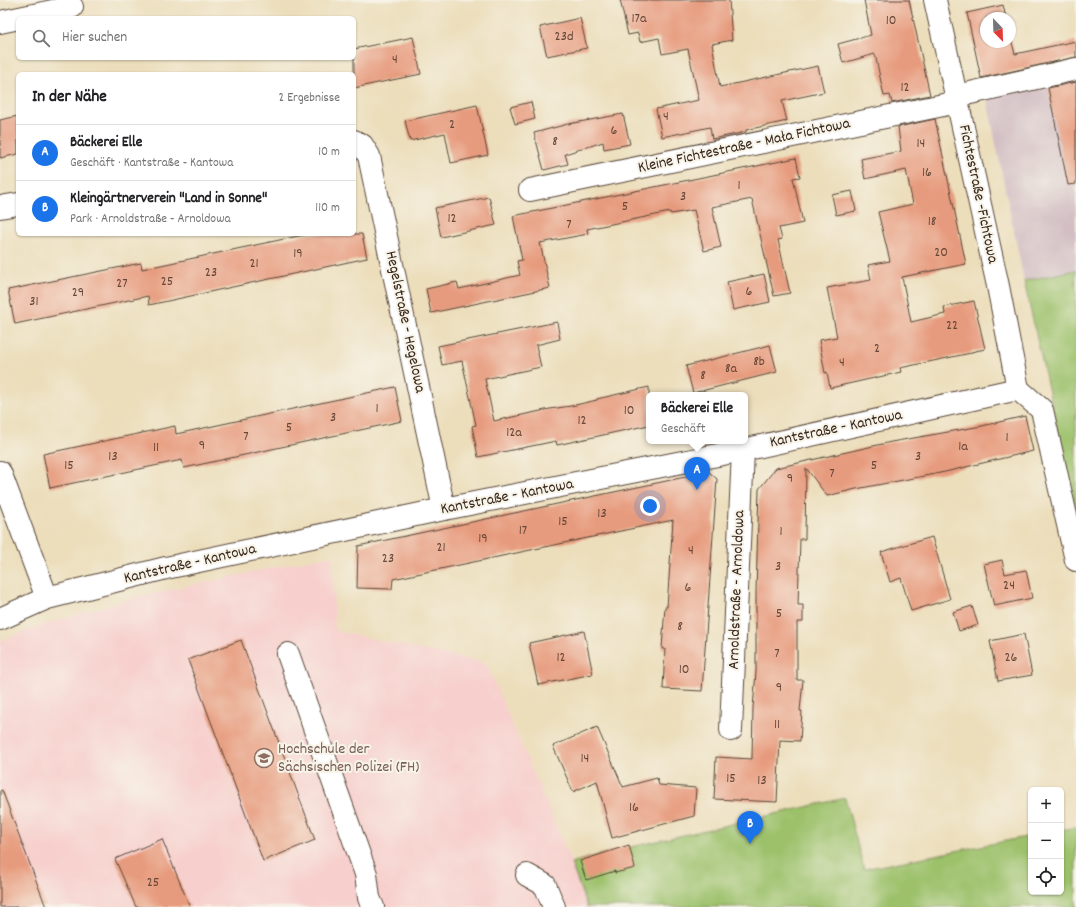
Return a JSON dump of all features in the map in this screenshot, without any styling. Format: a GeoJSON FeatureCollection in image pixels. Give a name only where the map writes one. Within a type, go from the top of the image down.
{"type":"FeatureCollection","features":[{"type":"Feature","properties":{"kind":"street","name":"Fichtestraße -Fichtowa"},"geometry":{"type":"LineString","coordinates":[[935,0],[998,286],[1018,389]]}},
{"type":"Feature","properties":{"kind":"street"},"geometry":{"type":"LineString","coordinates":[[29,16],[72,7]]}},
{"type":"Feature","properties":{"kind":"street"},"geometry":{"type":"LineString","coordinates":[[0,22],[16,19]]}},
{"type":"Feature","properties":{"kind":"street","name":"Kleine Fichtestraße - Mała Fichtowa"},"geometry":{"type":"LineString","coordinates":[[530,190],[957,99],[1076,69]]}},
{"type":"Feature","properties":{"kind":"street","name":"Hegelstraße - Hegelowa"},"geometry":{"type":"LineString","coordinates":[[356,142],[362,146],[369,156],[444,510]]}},
{"type":"Feature","properties":{"kind":"street"},"geometry":{"type":"LineString","coordinates":[[0,207],[16,204]]}},
{"type":"Feature","properties":{"kind":"street"},"geometry":{"type":"LineString","coordinates":[[1018,389],[1042,410],[1076,560]]}},
{"type":"Feature","properties":{"kind":"street","name":"Kantstraße - Kantowa"},"geometry":{"type":"LineString","coordinates":[[0,619],[47,598],[166,568],[743,450],[1018,389]]}},
{"type":"Feature","properties":{"kind":"street","name":"Arnoldstraße - Arnoldowa"},"geometry":{"type":"LineString","coordinates":[[732,730],[743,450]]}},
{"type":"Feature","properties":{"kind":"street"},"geometry":{"type":"LineString","coordinates":[[0,472],[47,598]]}},
{"type":"Feature","properties":{"kind":"street"},"geometry":{"type":"LineString","coordinates":[[288,654],[366,874],[369,898],[372,907]]}},
{"type":"Feature","properties":{"kind":"street"},"geometry":{"type":"LineString","coordinates":[[527,875],[545,885],[554,907]]}},
{"type":"Feature","properties":{"kind":"shaded area"},"geometry":{"type":"Polygon","coordinates":[[[1076,75],[1076,270],[1024,281],[986,95],[1076,75]]]}},
{"type":"Feature","properties":{"kind":"shaded area","name":"Hochschule der Sächsischen Polizei (FH)"},"geometry":{"type":"Polygon","coordinates":[[[332,555],[335,631],[486,663],[568,854],[587,907],[0,907],[0,641],[42,625],[136,597],[332,555]]]}},
{"type":"Feature","properties":{"kind":"green space"},"geometry":{"type":"Polygon","coordinates":[[[1076,270],[1076,512],[1024,281],[1076,270]]]}},
{"type":"Feature","properties":{"kind":"green space"},"geometry":{"type":"Polygon","coordinates":[[[845,798],[864,869],[1028,837],[1028,895],[1064,895],[1064,829],[1076,827],[1076,907],[587,907],[571,863],[605,853],[845,798]]]}},
{"type":"Feature","properties":{"kind":"building"},"geometry":{"type":"Polygon","coordinates":[[[620,0],[729,0],[732,40],[712,44],[720,87],[818,66],[824,92],[782,101],[787,121],[712,139],[710,127],[662,137],[656,109],[699,100],[688,49],[662,54],[659,38],[640,42],[638,33],[628,35],[620,0]]]}},
{"type":"Feature","properties":{"kind":"building"},"geometry":{"type":"Polygon","coordinates":[[[864,0],[909,0],[930,95],[892,103],[890,95],[884,96],[875,54],[843,63],[838,44],[871,35],[864,0]]]}},
{"type":"Feature","properties":{"kind":"building"},"geometry":{"type":"Polygon","coordinates":[[[1003,5],[1005,12],[980,12],[980,48],[1013,48],[1015,54],[1076,41],[1076,57],[981,78],[967,13],[1003,5]]]}},
{"type":"Feature","properties":{"kind":"building"},"geometry":{"type":"Polygon","coordinates":[[[580,18],[587,48],[547,56],[540,27],[580,18]]]}},
{"type":"Feature","properties":{"kind":"building"},"geometry":{"type":"Polygon","coordinates":[[[413,37],[421,74],[356,88],[354,60],[356,60],[356,49],[413,37]]]}},
{"type":"Feature","properties":{"kind":"building"},"geometry":{"type":"Polygon","coordinates":[[[1076,82],[1076,184],[1068,185],[1048,88],[1076,82]]]}},
{"type":"Feature","properties":{"kind":"building"},"geometry":{"type":"Polygon","coordinates":[[[531,102],[535,119],[515,124],[510,107],[531,102]]]}},
{"type":"Feature","properties":{"kind":"building"},"geometry":{"type":"Polygon","coordinates":[[[477,105],[488,155],[451,163],[445,133],[410,141],[405,121],[477,105]]]}},
{"type":"Feature","properties":{"kind":"building"},"geometry":{"type":"Polygon","coordinates":[[[623,114],[630,144],[604,149],[603,142],[565,154],[568,164],[544,170],[534,133],[568,124],[623,114]]]}},
{"type":"Feature","properties":{"kind":"building"},"geometry":{"type":"Polygon","coordinates":[[[16,116],[16,154],[0,158],[0,120],[16,116]]]}},
{"type":"Feature","properties":{"kind":"building"},"geometry":{"type":"Polygon","coordinates":[[[935,119],[966,264],[902,277],[911,322],[945,314],[944,307],[974,301],[985,349],[900,368],[901,372],[830,388],[827,372],[825,373],[819,340],[837,337],[827,288],[871,280],[868,265],[890,261],[878,212],[913,204],[906,170],[865,179],[861,159],[901,151],[898,127],[935,119]]]}},
{"type":"Feature","properties":{"kind":"building"},"geometry":{"type":"Polygon","coordinates":[[[796,158],[800,177],[793,178],[803,223],[779,228],[782,239],[778,240],[790,293],[774,296],[752,199],[712,207],[721,247],[704,251],[694,210],[671,214],[670,212],[587,229],[588,234],[540,243],[550,288],[431,313],[426,289],[457,282],[459,289],[520,275],[517,261],[522,260],[513,216],[796,158]]]}},
{"type":"Feature","properties":{"kind":"building"},"geometry":{"type":"Polygon","coordinates":[[[852,191],[856,211],[836,215],[832,195],[852,191]]]}},
{"type":"Feature","properties":{"kind":"building"},"geometry":{"type":"Polygon","coordinates":[[[489,197],[496,225],[441,237],[435,208],[489,197]]]}},
{"type":"Feature","properties":{"kind":"building"},"geometry":{"type":"Polygon","coordinates":[[[356,234],[362,234],[367,258],[149,305],[148,296],[15,324],[8,290],[141,263],[142,269],[299,236],[356,236],[356,234]]]}},
{"type":"Feature","properties":{"kind":"building"},"geometry":{"type":"Polygon","coordinates":[[[764,274],[770,302],[733,310],[727,282],[764,274]]]}},
{"type":"Feature","properties":{"kind":"building"},"geometry":{"type":"Polygon","coordinates":[[[557,322],[560,339],[536,345],[541,367],[485,379],[494,421],[571,406],[649,387],[649,392],[646,392],[646,426],[557,445],[556,441],[478,457],[472,426],[476,425],[462,361],[442,365],[438,346],[557,322]]]}},
{"type":"Feature","properties":{"kind":"building"},"geometry":{"type":"Polygon","coordinates":[[[770,345],[777,372],[693,392],[686,366],[770,345]]]}},
{"type":"Feature","properties":{"kind":"building"},"geometry":{"type":"Polygon","coordinates":[[[395,387],[402,421],[184,468],[182,460],[50,488],[43,454],[175,426],[176,434],[395,387]]]}},
{"type":"Feature","properties":{"kind":"building"},"geometry":{"type":"Polygon","coordinates":[[[1025,416],[1033,451],[945,472],[827,496],[806,468],[805,539],[800,539],[798,605],[803,605],[803,622],[797,622],[797,680],[803,680],[800,711],[802,711],[800,741],[780,740],[777,802],[714,799],[716,757],[752,759],[753,708],[756,672],[756,592],[759,489],[776,468],[891,442],[982,426],[1025,416]]]}},
{"type":"Feature","properties":{"kind":"building"},"geometry":{"type":"Polygon","coordinates":[[[709,472],[717,479],[702,691],[663,689],[665,649],[662,649],[665,607],[667,607],[673,520],[393,579],[392,589],[357,588],[358,546],[709,472]]]}},
{"type":"Feature","properties":{"kind":"building"},"geometry":{"type":"Polygon","coordinates":[[[932,537],[950,599],[911,611],[901,578],[890,582],[881,552],[932,537]]]}},
{"type":"Feature","properties":{"kind":"building"},"geometry":{"type":"Polygon","coordinates":[[[1002,560],[1005,574],[1026,570],[1032,598],[994,606],[984,564],[1002,560]]]}},
{"type":"Feature","properties":{"kind":"building"},"geometry":{"type":"Polygon","coordinates":[[[972,606],[978,625],[959,631],[953,612],[972,606]]]}},
{"type":"Feature","properties":{"kind":"building"},"geometry":{"type":"Polygon","coordinates":[[[584,631],[593,674],[538,685],[529,643],[584,631]]]}},
{"type":"Feature","properties":{"kind":"building"},"geometry":{"type":"Polygon","coordinates":[[[1024,634],[1032,675],[998,681],[990,641],[1024,634]]]}},
{"type":"Feature","properties":{"kind":"building"},"geometry":{"type":"Polygon","coordinates":[[[241,640],[315,840],[263,861],[188,660],[241,640]]]}},
{"type":"Feature","properties":{"kind":"building"},"geometry":{"type":"Polygon","coordinates":[[[597,727],[623,787],[657,778],[659,785],[696,788],[694,816],[612,838],[597,781],[573,792],[553,746],[597,727]]]}},
{"type":"Feature","properties":{"kind":"building"},"geometry":{"type":"Polygon","coordinates":[[[2,790],[46,907],[0,907],[0,791],[2,790]]]}},
{"type":"Feature","properties":{"kind":"building"},"geometry":{"type":"Polygon","coordinates":[[[162,839],[190,907],[136,907],[115,859],[162,839]]]}},
{"type":"Feature","properties":{"kind":"building"},"geometry":{"type":"Polygon","coordinates":[[[629,845],[635,868],[615,873],[615,871],[586,880],[580,861],[629,845]]]}},
{"type":"Feature","properties":{"kind":"place","name":"Bäckerei Elle"},"geometry":{"type":"Point","coordinates":[697,490]}},
{"type":"Feature","properties":{"kind":"place","name":"Hochschule der Sächsischen Polizei (FH)"},"geometry":{"type":"Point","coordinates":[264,758]}},
{"type":"Feature","properties":{"kind":"place","name":"Kleingärtnerverein \"Land in Sonne\""},"geometry":{"type":"Point","coordinates":[750,844]}}]}
